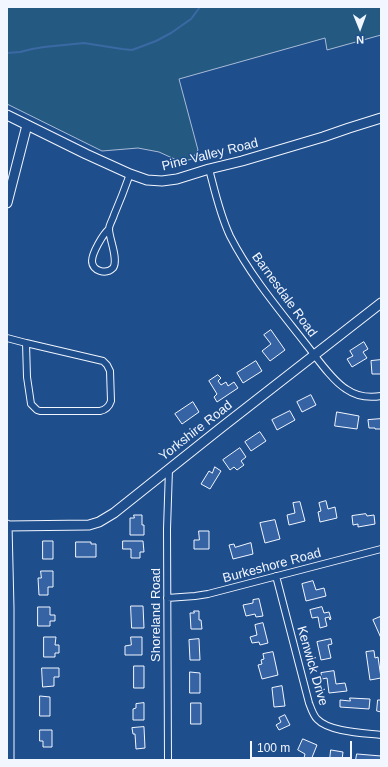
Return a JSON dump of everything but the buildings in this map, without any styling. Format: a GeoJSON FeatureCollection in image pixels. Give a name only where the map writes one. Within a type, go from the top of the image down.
{"type":"FeatureCollection","features":[{"type":"Feature","properties":{"kind":"street","name":"Pine Valley Road"},"geometry":{"type":"LineString","coordinates":[[7,115],[130,174],[147,180],[162,181],[177,179],[242,161],[381,118]]}},
{"type":"Feature","properties":{"kind":"street"},"geometry":{"type":"LineString","coordinates":[[7,203],[27,125]]}},
{"type":"Feature","properties":{"kind":"street","name":"Barnesdale Road"},"geometry":{"type":"LineString","coordinates":[[209,169],[221,214],[230,236],[257,282],[314,355],[340,385],[346,390],[362,396],[381,396]]}},
{"type":"Feature","properties":{"kind":"street"},"geometry":{"type":"LineString","coordinates":[[109,229],[115,264],[108,271],[102,272],[93,266],[92,260],[101,239],[109,229],[130,174]]}},
{"type":"Feature","properties":{"kind":"street","name":"Yorkshire Road"},"geometry":{"type":"LineString","coordinates":[[7,526],[88,525],[99,522],[114,513],[381,303]]}},
{"type":"Feature","properties":{"kind":"street"},"geometry":{"type":"LineString","coordinates":[[7,338],[103,361],[110,371],[111,401],[109,405],[100,412],[37,410],[31,404],[29,394],[26,343]]}},
{"type":"Feature","properties":{"kind":"street","name":"Shoreland Road"},"geometry":{"type":"LineString","coordinates":[[168,760],[167,529],[169,469]]}},
{"type":"Feature","properties":{"kind":"street"},"geometry":{"type":"LineString","coordinates":[[7,526],[10,760]]}},
{"type":"Feature","properties":{"kind":"street","name":"Burkeshore Road"},"geometry":{"type":"LineString","coordinates":[[168,598],[208,594],[381,549]]}},
{"type":"Feature","properties":{"kind":"street","name":"Kenwick Drive"},"geometry":{"type":"LineString","coordinates":[[276,576],[309,702],[316,718],[322,724],[330,728],[381,735]]}},
{"type":"Feature","properties":{"kind":"shaded area"},"geometry":{"type":"Polygon","coordinates":[[[7,7],[381,7],[381,35],[327,50],[325,38],[179,79],[198,150],[192,159],[181,162],[159,152],[138,148],[102,151],[7,104],[7,7]]]}},
{"type":"Feature","properties":{"kind":"waterway"},"geometry":{"type":"LineString","coordinates":[[7,53],[84,43],[132,50],[156,41],[171,33],[191,19],[200,7]]}}]}
